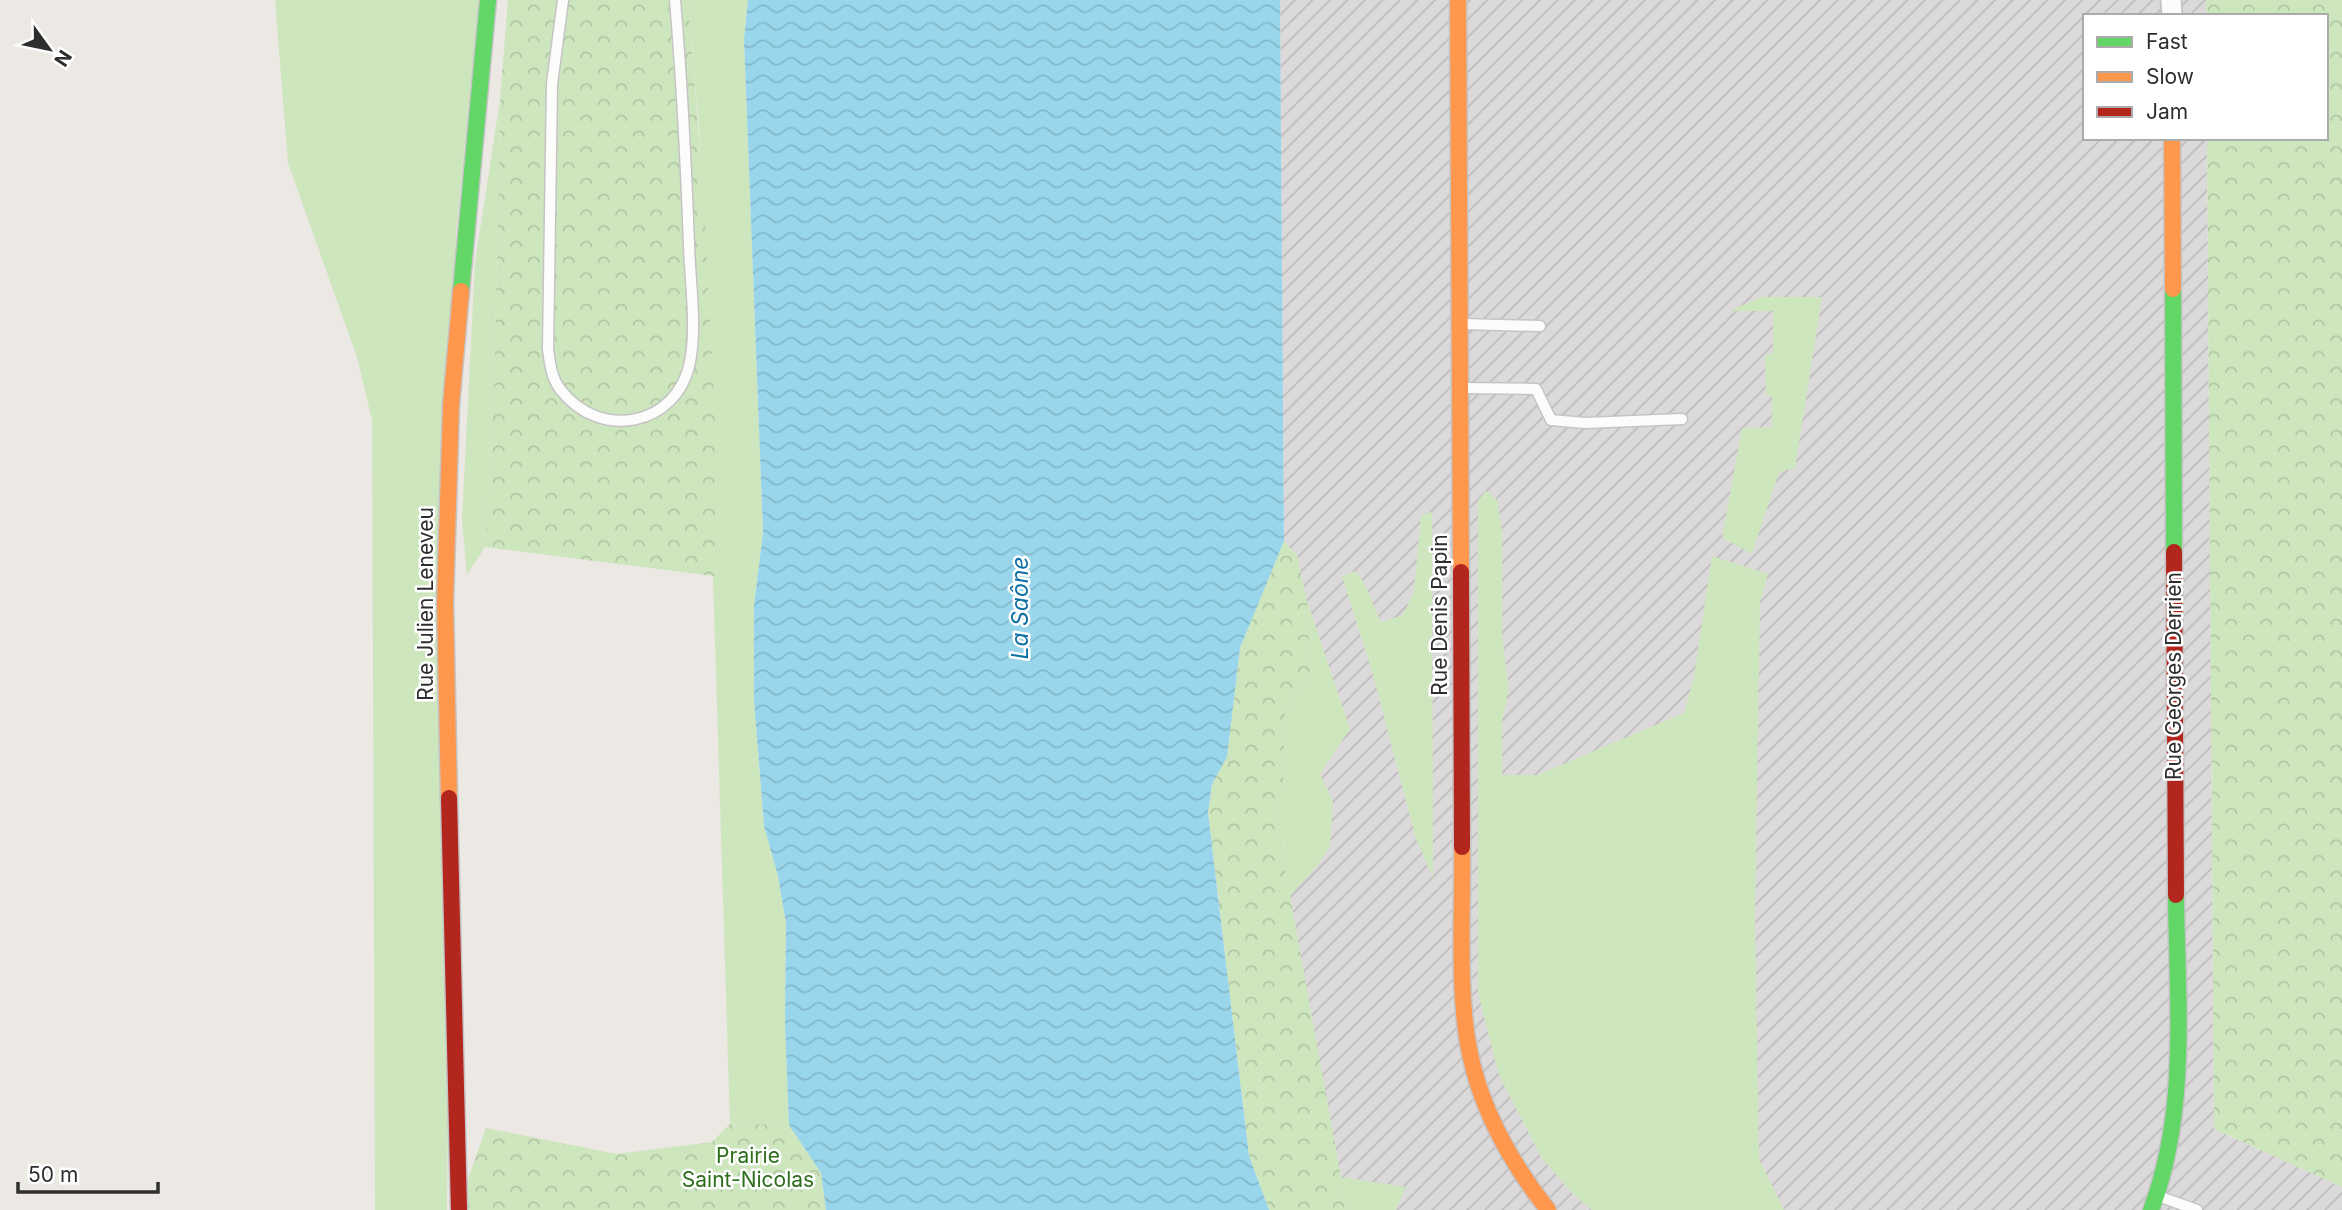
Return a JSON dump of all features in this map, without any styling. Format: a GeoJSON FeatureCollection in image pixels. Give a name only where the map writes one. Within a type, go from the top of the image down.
{"type":"FeatureCollection","features":[{"type":"Feature","properties":{"kind":"street","name":"Rue Julien Leneveu"},"geometry":{"type":"LineString","coordinates":[[459,1210],[444,602],[451,405],[488,0]]}},
{"type":"Feature","properties":{"kind":"street","name":"Rue Denis Papin"},"geometry":{"type":"LineString","coordinates":[[1458,0],[1465,1021],[1479,1087],[1493,1121],[1510,1156],[1548,1210]]}},
{"type":"Feature","properties":{"kind":"street","name":"Rue Georges Derrien"},"geometry":{"type":"LineString","coordinates":[[2154,1203],[2174,1135],[2177,1053],[2172,140]]}},
{"type":"Feature","properties":{"kind":"lane"},"geometry":{"type":"LineString","coordinates":[[563,0],[552,84],[548,349],[551,371],[559,387],[575,405],[603,420],[624,422],[649,415],[669,401],[686,378],[690,360],[691,296],[683,89],[675,0]]}},
{"type":"Feature","properties":{"kind":"lane"},"geometry":{"type":"LineString","coordinates":[[1460,324],[1540,326]]}},
{"type":"Feature","properties":{"kind":"lane"},"geometry":{"type":"LineString","coordinates":[[1460,388],[1536,389],[1551,420],[1585,423],[1682,419]]}},
{"type":"Feature","properties":{"kind":"lane"},"geometry":{"type":"LineString","coordinates":[[2154,1203],[2197,1210]]}},
{"type":"Feature","properties":{"kind":"shaded area"},"geometry":{"type":"Polygon","coordinates":[[[1280,0],[2206,0],[2206,14],[2083,14],[2083,140],[2207,140],[2214,1129],[2342,1187],[2342,1210],[1269,1210],[1227,756],[1284,541],[1280,0]]]}},
{"type":"Feature","properties":{"kind":"green space"},"geometry":{"type":"Polygon","coordinates":[[[275,0],[479,0],[456,234],[447,1210],[375,1210],[372,420],[357,357],[288,163],[275,0]]]}},
{"type":"Feature","properties":{"kind":"green space"},"geometry":{"type":"Polygon","coordinates":[[[508,0],[688,0],[708,287],[720,575],[485,547],[494,397],[500,100],[508,0]]]}},
{"type":"Feature","properties":{"kind":"green space"},"geometry":{"type":"Polygon","coordinates":[[[688,0],[748,0],[744,39],[763,533],[754,606],[754,700],[764,826],[778,876],[786,923],[785,1024],[789,1125],[730,1124],[699,130],[688,0]]]}},
{"type":"Feature","properties":{"kind":"green space"},"geometry":{"type":"Polygon","coordinates":[[[2206,0],[2342,0],[2342,1187],[2214,1129],[2207,140],[2328,140],[2328,14],[2206,14],[2206,0]]]}},
{"type":"Feature","properties":{"kind":"green space"},"geometry":{"type":"Polygon","coordinates":[[[500,100],[494,397],[485,547],[467,575],[462,520],[475,263],[500,100]]]}},
{"type":"Feature","properties":{"kind":"green space"},"geometry":{"type":"Polygon","coordinates":[[[1761,297],[1822,297],[1795,468],[1779,472],[1752,554],[1722,538],[1742,428],[1772,427],[1772,397],[1766,394],[1765,354],[1773,354],[1773,311],[1729,311],[1761,297]]]}},
{"type":"Feature","properties":{"kind":"green space"},"geometry":{"type":"Polygon","coordinates":[[[1486,491],[1497,500],[1502,530],[1502,635],[1509,690],[1502,720],[1502,775],[1537,775],[1684,713],[1694,676],[1712,556],[1768,574],[1760,602],[1755,918],[1759,1159],[1784,1210],[1592,1210],[1572,1193],[1541,1157],[1499,1075],[1478,993],[1478,500],[1486,491]]]}},
{"type":"Feature","properties":{"kind":"green space"},"geometry":{"type":"Polygon","coordinates":[[[1432,512],[1433,878],[1416,839],[1373,675],[1342,576],[1355,571],[1359,575],[1381,622],[1403,615],[1414,591],[1421,515],[1432,512]]]}},
{"type":"Feature","properties":{"kind":"green space"},"geometry":{"type":"Polygon","coordinates":[[[1284,541],[1297,555],[1307,601],[1310,673],[1285,710],[1283,781],[1275,813],[1345,1210],[1269,1210],[1249,1156],[1208,813],[1212,784],[1227,756],[1240,648],[1284,541]]]}},
{"type":"Feature","properties":{"kind":"green space"},"geometry":{"type":"Polygon","coordinates":[[[1307,601],[1350,729],[1320,774],[1333,801],[1330,846],[1317,866],[1290,896],[1275,813],[1283,781],[1285,710],[1310,673],[1307,601]]]}},
{"type":"Feature","properties":{"kind":"green space","name":"Prairie Saint-Nicolas"},"geometry":{"type":"Polygon","coordinates":[[[730,1124],[789,1125],[821,1173],[826,1210],[467,1210],[466,1185],[486,1128],[617,1154],[712,1142],[730,1124]]]}},
{"type":"Feature","properties":{"kind":"green space"},"geometry":{"type":"Polygon","coordinates":[[[1341,1177],[1406,1187],[1396,1210],[1345,1210],[1341,1177]]]}},
{"type":"Feature","properties":{"kind":"water","name":"La Saône"},"geometry":{"type":"Polygon","coordinates":[[[748,0],[1280,0],[1284,541],[1240,648],[1227,757],[1212,784],[1208,813],[1249,1156],[1269,1210],[826,1210],[821,1173],[789,1125],[785,1024],[786,923],[778,876],[764,826],[754,700],[754,606],[763,533],[744,39],[748,0]]]}},
{"type":"Feature","properties":{"kind":"traffic: fast"},"geometry":{"type":"LineString","coordinates":[[461,291],[488,0]]}},
{"type":"Feature","properties":{"kind":"traffic: fast"},"geometry":{"type":"LineString","coordinates":[[2173,289],[2174,552]]}},
{"type":"Feature","properties":{"kind":"traffic: fast"},"geometry":{"type":"LineString","coordinates":[[2151,1210],[2163,1172],[2176,1094],[2179,1014],[2176,895]]}},
{"type":"Feature","properties":{"kind":"traffic: slow"},"geometry":{"type":"LineString","coordinates":[[1458,0],[1461,572]]}},
{"type":"Feature","properties":{"kind":"traffic: slow"},"geometry":{"type":"LineString","coordinates":[[2172,140],[2173,289]]}},
{"type":"Feature","properties":{"kind":"traffic: slow"},"geometry":{"type":"LineString","coordinates":[[449,798],[445,602],[451,405],[461,291]]}},
{"type":"Feature","properties":{"kind":"traffic: slow"},"geometry":{"type":"LineString","coordinates":[[1462,847],[1463,1005],[1470,1054],[1490,1117],[1522,1174],[1548,1210]]}},
{"type":"Feature","properties":{"kind":"traffic: jam"},"geometry":{"type":"LineString","coordinates":[[2174,552],[2176,895]]}},
{"type":"Feature","properties":{"kind":"traffic: jam"},"geometry":{"type":"LineString","coordinates":[[1461,572],[1462,847]]}},
{"type":"Feature","properties":{"kind":"traffic: jam"},"geometry":{"type":"LineString","coordinates":[[449,798],[459,1210]]}}]}
